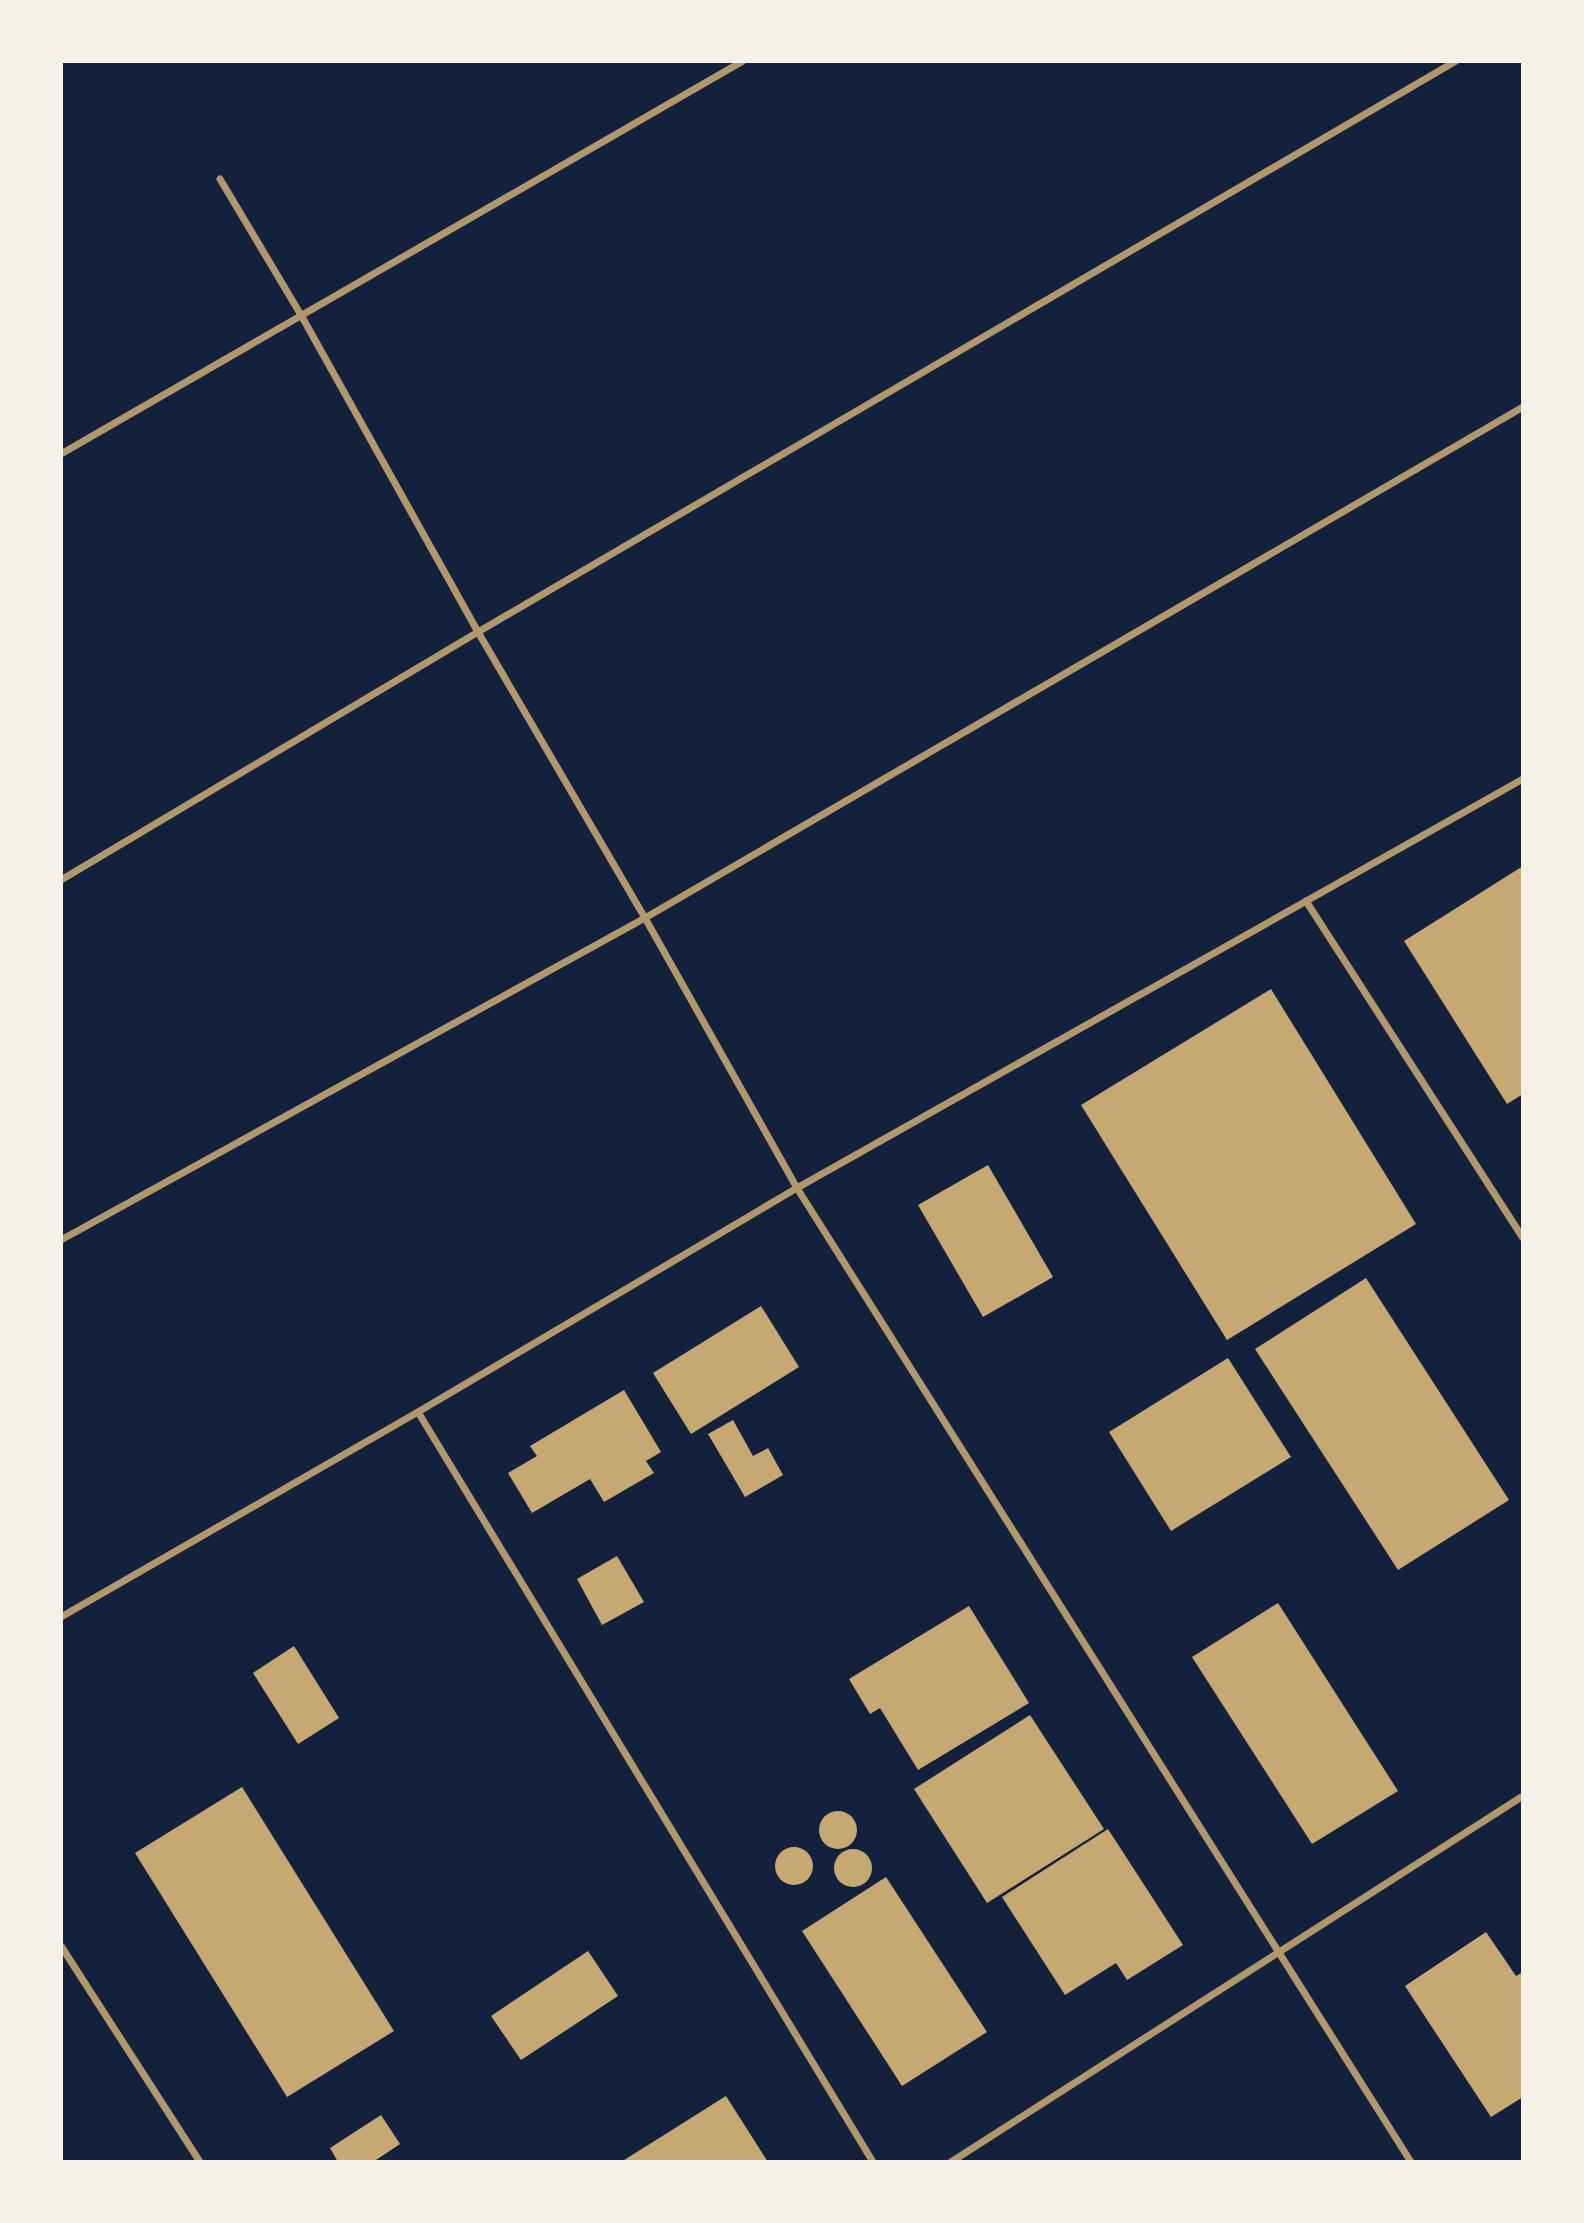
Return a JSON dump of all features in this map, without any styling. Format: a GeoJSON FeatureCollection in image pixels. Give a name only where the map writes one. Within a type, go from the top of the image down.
{"type":"FeatureCollection","features":[{"type":"Feature","properties":{"kind":"street"},"geometry":{"type":"LineString","coordinates":[[61,454],[743,61]]}},
{"type":"Feature","properties":{"kind":"street"},"geometry":{"type":"LineString","coordinates":[[61,880],[478,632],[1453,62]]}},
{"type":"Feature","properties":{"kind":"street"},"geometry":{"type":"LineString","coordinates":[[220,179],[301,314],[478,632],[645,918],[797,1188],[1411,2162]]}},
{"type":"Feature","properties":{"kind":"street"},"geometry":{"type":"LineString","coordinates":[[61,1240],[645,918],[1523,407]]}},
{"type":"Feature","properties":{"kind":"street"},"geometry":{"type":"LineString","coordinates":[[61,1617],[418,1412],[797,1188],[1523,779]]}},
{"type":"Feature","properties":{"kind":"street"},"geometry":{"type":"LineString","coordinates":[[1306,901],[1523,1238]]}},
{"type":"Feature","properties":{"kind":"street"},"geometry":{"type":"LineString","coordinates":[[418,1412],[873,2162]]}},
{"type":"Feature","properties":{"kind":"street"},"geometry":{"type":"LineString","coordinates":[[951,2162],[1523,1796]]}},
{"type":"Feature","properties":{"kind":"street"},"geometry":{"type":"LineString","coordinates":[[61,1946],[200,2162]]}},
{"type":"Feature","properties":{"kind":"building"},"geometry":{"type":"Polygon","coordinates":[[[1523,866],[1523,1094],[1507,1104],[1404,941],[1523,866]]]}},
{"type":"Feature","properties":{"kind":"building"},"geometry":{"type":"Polygon","coordinates":[[[1271,989],[1416,1224],[1227,1340],[1081,1105],[1271,989]]]}},
{"type":"Feature","properties":{"kind":"building"},"geometry":{"type":"Polygon","coordinates":[[[988,1165],[1053,1277],[983,1317],[918,1205],[988,1165]]]}},
{"type":"Feature","properties":{"kind":"building"},"geometry":{"type":"Polygon","coordinates":[[[1366,1278],[1509,1500],[1398,1570],[1255,1349],[1366,1278]]]}},
{"type":"Feature","properties":{"kind":"building"},"geometry":{"type":"Polygon","coordinates":[[[761,1306],[799,1367],[691,1434],[653,1373],[761,1306]]]}},
{"type":"Feature","properties":{"kind":"building"},"geometry":{"type":"Polygon","coordinates":[[[1228,1358],[1291,1457],[1171,1531],[1109,1432],[1228,1358]]]}},
{"type":"Feature","properties":{"kind":"building"},"geometry":{"type":"Polygon","coordinates":[[[624,1390],[661,1452],[646,1461],[654,1473],[604,1502],[590,1479],[532,1513],[508,1473],[537,1456],[530,1446],[624,1390]]]}},
{"type":"Feature","properties":{"kind":"building"},"geometry":{"type":"Polygon","coordinates":[[[733,1420],[753,1456],[768,1448],[783,1475],[745,1497],[708,1434],[733,1420]]]}},
{"type":"Feature","properties":{"kind":"building"},"geometry":{"type":"Polygon","coordinates":[[[617,1556],[644,1602],[602,1625],[577,1579],[617,1556]]]}},
{"type":"Feature","properties":{"kind":"building"},"geometry":{"type":"Polygon","coordinates":[[[1278,1603],[1398,1791],[1312,1844],[1192,1657],[1278,1603]]]}},
{"type":"Feature","properties":{"kind":"building"},"geometry":{"type":"Polygon","coordinates":[[[969,1606],[1029,1703],[918,1770],[880,1708],[870,1714],[849,1679],[969,1606]]]}},
{"type":"Feature","properties":{"kind":"building"},"geometry":{"type":"Polygon","coordinates":[[[294,1646],[339,1718],[298,1744],[253,1673],[294,1646]]]}},
{"type":"Feature","properties":{"kind":"building"},"geometry":{"type":"Polygon","coordinates":[[[1030,1715],[1104,1829],[987,1903],[914,1789],[1030,1715]]]}},
{"type":"Feature","properties":{"kind":"building"},"geometry":{"type":"Polygon","coordinates":[[[242,1787],[394,2031],[287,2097],[135,1853],[242,1787]]]}},
{"type":"Feature","properties":{"kind":"building"},"geometry":{"type":"Polygon","coordinates":[[[838,1811],[851,1817],[857,1830],[851,1843],[838,1849],[825,1843],[819,1830],[825,1817],[838,1811]]]}},
{"type":"Feature","properties":{"kind":"building"},"geometry":{"type":"Polygon","coordinates":[[[1108,1829],[1183,1945],[1127,1980],[1116,1963],[1065,1995],[1002,1897],[1108,1829]]]}},
{"type":"Feature","properties":{"kind":"building"},"geometry":{"type":"Polygon","coordinates":[[[794,1847],[807,1853],[813,1866],[807,1879],[794,1885],[781,1879],[775,1866],[781,1853],[794,1847]]]}},
{"type":"Feature","properties":{"kind":"building"},"geometry":{"type":"Polygon","coordinates":[[[853,1849],[866,1855],[872,1868],[866,1881],[853,1887],[840,1881],[834,1868],[840,1855],[853,1849]]]}},
{"type":"Feature","properties":{"kind":"building"},"geometry":{"type":"Polygon","coordinates":[[[886,1877],[987,2032],[902,2086],[802,1931],[886,1877]]]}},
{"type":"Feature","properties":{"kind":"building"},"geometry":{"type":"Polygon","coordinates":[[[1486,1932],[1516,1976],[1523,1972],[1523,2097],[1491,2117],[1405,1986],[1486,1932]]]}},
{"type":"Feature","properties":{"kind":"building"},"geometry":{"type":"Polygon","coordinates":[[[588,1951],[618,1996],[521,2060],[491,2016],[588,1951]]]}},
{"type":"Feature","properties":{"kind":"building"},"geometry":{"type":"Polygon","coordinates":[[[726,2096],[768,2162],[621,2162],[726,2096]]]}},
{"type":"Feature","properties":{"kind":"building"},"geometry":{"type":"Polygon","coordinates":[[[381,2115],[400,2144],[373,2162],[338,2162],[330,2148],[381,2115]]]}}]}
